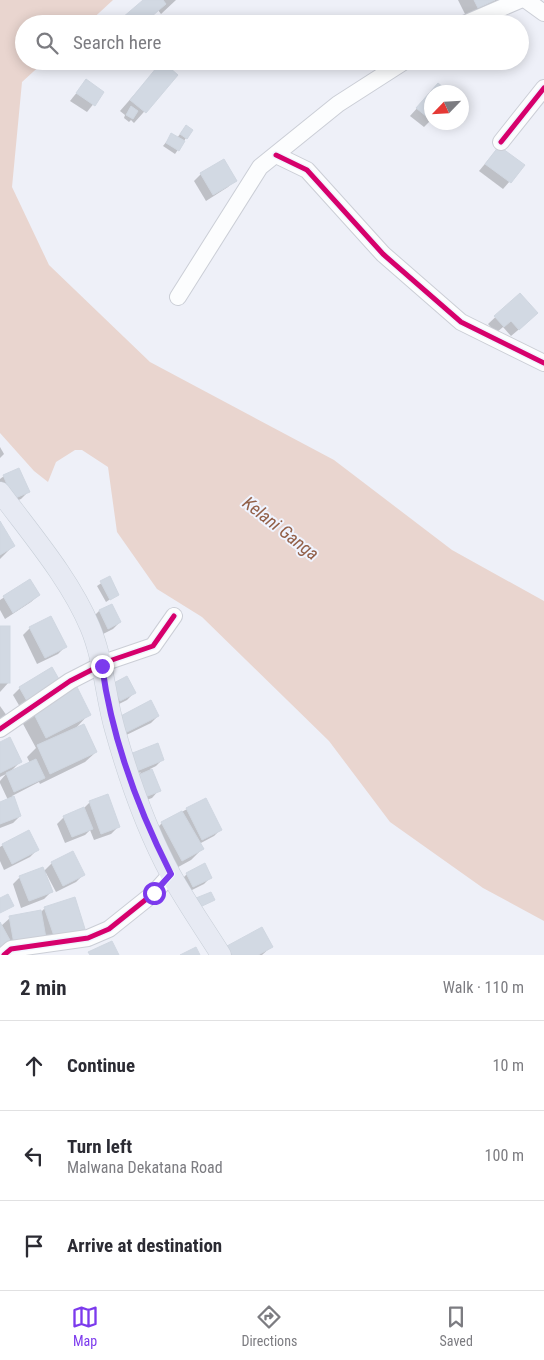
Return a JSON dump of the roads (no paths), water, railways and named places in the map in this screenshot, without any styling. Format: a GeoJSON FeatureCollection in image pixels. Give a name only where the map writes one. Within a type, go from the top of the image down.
{"type":"FeatureCollection","features":[{"type":"Feature","properties":{"kind":"main road"},"geometry":{"type":"LineString","coordinates":[[0,492],[59,573],[82,609],[91,629],[102,666],[105,691],[114,730],[151,834],[171,874],[221,955]]}},
{"type":"Feature","properties":{"kind":"street"},"geometry":{"type":"LineString","coordinates":[[485,15],[520,0]]}},
{"type":"Feature","properties":{"kind":"street"},"geometry":{"type":"LineString","coordinates":[[526,0],[544,13]]}},
{"type":"Feature","properties":{"kind":"street"},"geometry":{"type":"LineString","coordinates":[[178,297],[260,167],[338,104],[391,70]]}},
{"type":"Feature","properties":{"kind":"street"},"geometry":{"type":"LineString","coordinates":[[501,142],[544,88]]}},
{"type":"Feature","properties":{"kind":"street"},"geometry":{"type":"LineString","coordinates":[[276,155],[307,170],[383,254],[461,322],[544,363]]}},
{"type":"Feature","properties":{"kind":"street"},"geometry":{"type":"LineString","coordinates":[[0,728],[70,681],[109,661],[153,646],[174,616]]}},
{"type":"Feature","properties":{"kind":"street"},"geometry":{"type":"LineString","coordinates":[[4,955],[11,949],[88,938],[110,929],[154,893],[171,874]]}},
{"type":"Feature","properties":{"kind":"water","name":"Kelani Ganga"},"geometry":{"type":"Polygon","coordinates":[[[0,0],[113,0],[97,15],[15,15],[15,70],[35,70],[22,82],[12,187],[49,265],[150,362],[334,460],[452,550],[544,601],[544,921],[483,888],[390,822],[329,741],[202,617],[157,589],[117,532],[108,467],[82,450],[75,450],[56,462],[48,482],[34,471],[0,433],[0,0]]]}}]}
